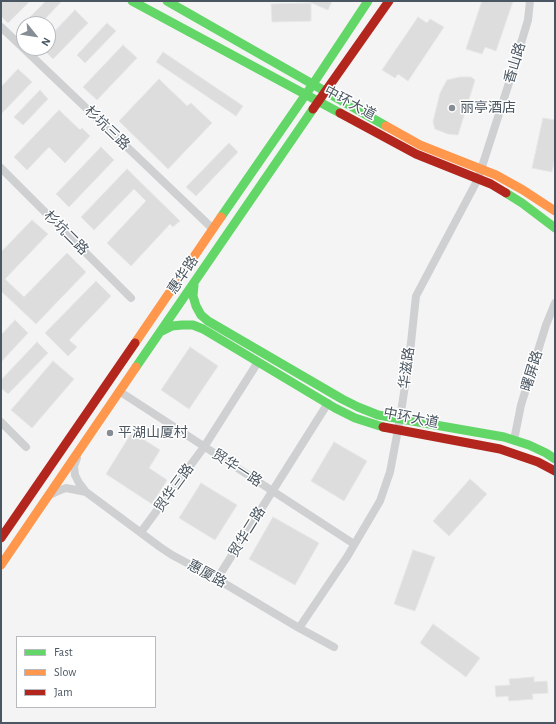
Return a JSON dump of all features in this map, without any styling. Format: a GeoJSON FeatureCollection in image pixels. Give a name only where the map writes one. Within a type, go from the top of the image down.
{"type":"FeatureCollection","features":[{"type":"Feature","properties":{"kind":"street","name":"中环大道"},"geometry":{"type":"LineString","coordinates":[[132,1],[416,154],[498,188],[522,203],[555,228]]}},
{"type":"Feature","properties":{"kind":"street","name":"中环大道"},"geometry":{"type":"LineString","coordinates":[[167,1],[420,145],[496,175],[524,190],[555,211]]}},
{"type":"Feature","properties":{"kind":"street","name":"惠华路"},"geometry":{"type":"LineString","coordinates":[[1,538],[313,84],[368,1]]}},
{"type":"Feature","properties":{"kind":"street","name":"惠华路"},"geometry":{"type":"LineString","coordinates":[[1,565],[78,455],[119,391],[162,331],[325,91],[389,1]]}},
{"type":"Feature","properties":{"kind":"street","name":"香山路"},"geometry":{"type":"LineString","coordinates":[[481,169],[528,20],[530,1]]}},
{"type":"Feature","properties":{"kind":"street","name":"杉坑三路"},"geometry":{"type":"LineString","coordinates":[[1,27],[213,229]]}},
{"type":"Feature","properties":{"kind":"street","name":"杉坑二路"},"geometry":{"type":"LineString","coordinates":[[1,168],[131,298]]}},
{"type":"Feature","properties":{"kind":"street","name":"华滋路"},"geometry":{"type":"LineString","coordinates":[[299,628],[354,544],[380,501],[390,472],[400,419],[410,352],[416,296],[446,242],[478,179],[481,169]]}},
{"type":"Feature","properties":{"kind":"street","name":"中环大道"},"geometry":{"type":"LineString","coordinates":[[194,283],[193,296],[196,306],[201,315],[208,321],[342,400],[378,414],[504,437],[555,458]]}},
{"type":"Feature","properties":{"kind":"street","name":"曙屏路"},"geometry":{"type":"LineString","coordinates":[[514,440],[521,405],[546,325],[555,303]]}},
{"type":"Feature","properties":{"kind":"street","name":"中环大道"},"geometry":{"type":"LineString","coordinates":[[162,331],[172,326],[182,324],[193,325],[328,403],[356,418],[375,425],[500,449],[538,462],[555,471]]}},
{"type":"Feature","properties":{"kind":"street","name":"贸华三路"},"geometry":{"type":"LineString","coordinates":[[141,532],[204,446],[258,362]]}},
{"type":"Feature","properties":{"kind":"street","name":"贸华一路"},"geometry":{"type":"LineString","coordinates":[[119,391],[354,544]]}},
{"type":"Feature","properties":{"kind":"street","name":"贸华二路"},"geometry":{"type":"LineString","coordinates":[[217,579],[328,403]]}},
{"type":"Feature","properties":{"kind":"street"},"geometry":{"type":"LineString","coordinates":[[1,422],[26,447]]}},
{"type":"Feature","properties":{"kind":"street"},"geometry":{"type":"LineString","coordinates":[[78,455],[74,466],[75,475],[86,492]]}},
{"type":"Feature","properties":{"kind":"street"},"geometry":{"type":"LineString","coordinates":[[50,495],[66,488],[86,492]]}},
{"type":"Feature","properties":{"kind":"street","name":"惠厦路"},"geometry":{"type":"LineString","coordinates":[[86,492],[172,555],[217,579],[334,647]]}},
{"type":"Feature","properties":{"kind":"building"},"geometry":{"type":"Polygon","coordinates":[[[4,1],[30,1],[8,23],[1,16],[1,4],[4,1]]]}},
{"type":"Feature","properties":{"kind":"building"},"geometry":{"type":"Polygon","coordinates":[[[46,1],[62,1],[48,16],[31,16],[46,1]]]}},
{"type":"Feature","properties":{"kind":"building"},"geometry":{"type":"Polygon","coordinates":[[[307,1],[332,1],[328,10],[307,1]]]}},
{"type":"Feature","properties":{"kind":"building"},"geometry":{"type":"Polygon","coordinates":[[[482,1],[513,1],[496,51],[485,47],[482,54],[466,49],[482,1]]]}},
{"type":"Feature","properties":{"kind":"building"},"geometry":{"type":"Polygon","coordinates":[[[311,3],[311,21],[272,22],[271,4],[311,3]]]}},
{"type":"Feature","properties":{"kind":"building"},"geometry":{"type":"Polygon","coordinates":[[[75,10],[88,23],[56,56],[56,30],[75,10]]]}},
{"type":"Feature","properties":{"kind":"building"},"geometry":{"type":"Polygon","coordinates":[[[418,17],[427,23],[430,19],[444,27],[408,81],[398,74],[395,78],[382,70],[418,17]]]}},
{"type":"Feature","properties":{"kind":"building"},"geometry":{"type":"Polygon","coordinates":[[[107,23],[116,31],[85,63],[77,55],[107,23]]]}},
{"type":"Feature","properties":{"kind":"building"},"geometry":{"type":"Polygon","coordinates":[[[123,45],[137,58],[97,100],[83,87],[123,45]]]}},
{"type":"Feature","properties":{"kind":"building"},"geometry":{"type":"Polygon","coordinates":[[[163,52],[243,106],[236,116],[156,62],[163,52]]]}},
{"type":"Feature","properties":{"kind":"building"},"geometry":{"type":"Polygon","coordinates":[[[18,69],[32,82],[1,114],[1,87],[18,69]]]}},
{"type":"Feature","properties":{"kind":"building","name":"丽亭酒店"},"geometry":{"type":"Polygon","coordinates":[[[460,77],[471,77],[475,80],[458,135],[448,134],[435,129],[433,122],[440,93],[447,80],[460,77]]]}},
{"type":"Feature","properties":{"kind":"building"},"geometry":{"type":"Polygon","coordinates":[[[159,79],[187,106],[191,103],[212,123],[168,169],[119,121],[159,79]]]}},
{"type":"Feature","properties":{"kind":"building"},"geometry":{"type":"Polygon","coordinates":[[[40,90],[48,99],[23,125],[14,117],[40,90]]]}},
{"type":"Feature","properties":{"kind":"building"},"geometry":{"type":"Polygon","coordinates":[[[59,110],[80,130],[82,128],[90,136],[65,163],[49,147],[27,170],[14,157],[59,110]]]}},
{"type":"Feature","properties":{"kind":"building"},"geometry":{"type":"Polygon","coordinates":[[[543,118],[555,120],[555,158],[552,172],[532,168],[543,118]]]}},
{"type":"Feature","properties":{"kind":"building"},"geometry":{"type":"Polygon","coordinates":[[[229,143],[238,152],[196,196],[186,187],[229,143]]]}},
{"type":"Feature","properties":{"kind":"building"},"geometry":{"type":"Polygon","coordinates":[[[101,147],[114,160],[69,207],[56,194],[101,147]]]}},
{"type":"Feature","properties":{"kind":"building"},"geometry":{"type":"Polygon","coordinates":[[[127,169],[180,221],[173,227],[170,224],[131,266],[107,243],[146,201],[134,189],[94,230],[81,217],[127,169]]]}},
{"type":"Feature","properties":{"kind":"building"},"geometry":{"type":"Polygon","coordinates":[[[32,220],[48,234],[5,279],[24,297],[67,253],[86,272],[36,324],[1,291],[1,252],[32,220]]]}},
{"type":"Feature","properties":{"kind":"building"},"geometry":{"type":"Polygon","coordinates":[[[96,281],[111,296],[69,340],[77,347],[68,356],[45,333],[96,281]]]}},
{"type":"Feature","properties":{"kind":"building"},"geometry":{"type":"Polygon","coordinates":[[[15,320],[28,333],[1,362],[1,335],[15,320]]]}},
{"type":"Feature","properties":{"kind":"building"},"geometry":{"type":"Polygon","coordinates":[[[37,342],[48,353],[8,394],[1,388],[1,380],[37,342]]]}},
{"type":"Feature","properties":{"kind":"building"},"geometry":{"type":"Polygon","coordinates":[[[190,347],[218,366],[189,409],[161,390],[190,347]]]}},
{"type":"Feature","properties":{"kind":"building"},"geometry":{"type":"Polygon","coordinates":[[[53,361],[74,379],[32,428],[11,410],[53,361]]]}},
{"type":"Feature","properties":{"kind":"building"},"geometry":{"type":"Polygon","coordinates":[[[132,432],[160,450],[149,468],[167,480],[152,504],[106,474],[132,432]]]}},
{"type":"Feature","properties":{"kind":"building"},"geometry":{"type":"Polygon","coordinates":[[[334,442],[367,461],[344,501],[311,481],[334,442]]]}},
{"type":"Feature","properties":{"kind":"building"},"geometry":{"type":"Polygon","coordinates":[[[470,479],[487,494],[449,536],[433,521],[470,479]]]}},
{"type":"Feature","properties":{"kind":"building"},"geometry":{"type":"Polygon","coordinates":[[[201,483],[237,505],[215,540],[179,518],[201,483]]]}},
{"type":"Feature","properties":{"kind":"building"},"geometry":{"type":"Polygon","coordinates":[[[273,517],[319,543],[295,585],[249,559],[273,517]]]}},
{"type":"Feature","properties":{"kind":"building"},"geometry":{"type":"Polygon","coordinates":[[[413,550],[435,557],[415,611],[394,604],[413,550]]]}},
{"type":"Feature","properties":{"kind":"building"},"geometry":{"type":"Polygon","coordinates":[[[433,624],[480,658],[466,677],[420,643],[433,624]]]}},
{"type":"Feature","properties":{"kind":"building"},"geometry":{"type":"Polygon","coordinates":[[[534,677],[534,682],[547,681],[548,693],[532,694],[533,699],[509,701],[508,696],[496,697],[495,686],[510,685],[509,679],[534,677]]]}},
{"type":"Feature","properties":{"kind":"traffic: fast"},"geometry":{"type":"LineString","coordinates":[[132,1],[340,113]]}},
{"type":"Feature","properties":{"kind":"traffic: fast"},"geometry":{"type":"LineString","coordinates":[[167,1],[386,126]]}},
{"type":"Feature","properties":{"kind":"traffic: fast"},"geometry":{"type":"LineString","coordinates":[[221,217],[313,84],[368,1]]}},
{"type":"Feature","properties":{"kind":"traffic: fast"},"geometry":{"type":"LineString","coordinates":[[136,367],[313,109]]}},
{"type":"Feature","properties":{"kind":"traffic: fast"},"geometry":{"type":"LineString","coordinates":[[506,193],[555,228]]}},
{"type":"Feature","properties":{"kind":"traffic: fast"},"geometry":{"type":"LineString","coordinates":[[194,285],[193,296],[196,306],[201,315],[208,321],[358,407],[378,415],[504,437],[529,445],[555,459]]}},
{"type":"Feature","properties":{"kind":"traffic: fast"},"geometry":{"type":"LineString","coordinates":[[162,331],[172,326],[182,325],[193,325],[203,329],[335,408],[355,418],[383,427]]}},
{"type":"Feature","properties":{"kind":"traffic: slow"},"geometry":{"type":"LineString","coordinates":[[386,126],[420,145],[496,175],[523,190],[555,211]]}},
{"type":"Feature","properties":{"kind":"traffic: slow"},"geometry":{"type":"LineString","coordinates":[[135,343],[221,217]]}},
{"type":"Feature","properties":{"kind":"traffic: slow"},"geometry":{"type":"LineString","coordinates":[[1,565],[136,367]]}},
{"type":"Feature","properties":{"kind":"traffic: jam"},"geometry":{"type":"LineString","coordinates":[[313,109],[389,1]]}},
{"type":"Feature","properties":{"kind":"traffic: jam"},"geometry":{"type":"LineString","coordinates":[[340,113],[416,154],[491,184],[506,193]]}},
{"type":"Feature","properties":{"kind":"traffic: jam"},"geometry":{"type":"LineString","coordinates":[[1,538],[135,343]]}},
{"type":"Feature","properties":{"kind":"traffic: jam"},"geometry":{"type":"LineString","coordinates":[[383,427],[500,449],[538,462],[555,471]]}},
{"type":"Feature","properties":{"kind":"place","name":"丽亭酒店"},"geometry":{"type":"Point","coordinates":[452,108]}},
{"type":"Feature","properties":{"kind":"place","name":"平湖山厦村"},"geometry":{"type":"Point","coordinates":[110,433]}}]}
